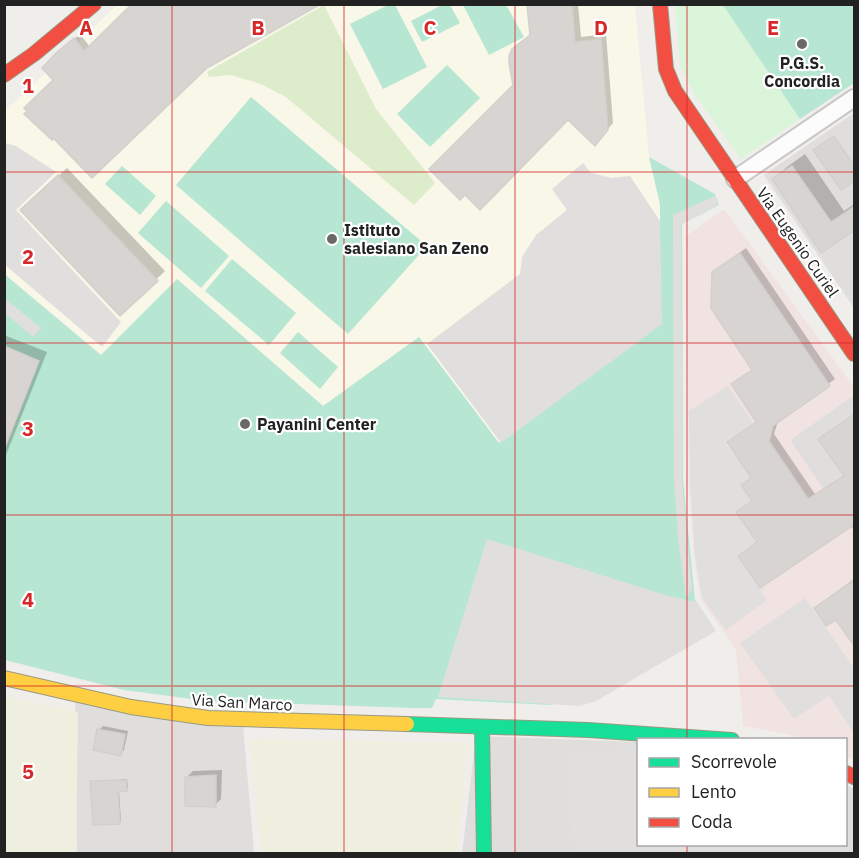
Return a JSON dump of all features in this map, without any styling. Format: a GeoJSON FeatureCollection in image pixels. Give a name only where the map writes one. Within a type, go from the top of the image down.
{"type":"FeatureCollection","features":[{"type":"Feature","properties":{"kind":"main road"},"geometry":{"type":"LineString","coordinates":[[4,75],[34,54],[94,4]]}},
{"type":"Feature","properties":{"kind":"main road","name":"Via Eugenio Curiel"},"geometry":{"type":"LineString","coordinates":[[660,4],[666,69],[675,91],[855,354]]}},
{"type":"Feature","properties":{"kind":"main road","name":"Via San Marco"},"geometry":{"type":"LineString","coordinates":[[4,678],[108,703],[176,715],[239,720],[635,732],[708,738]]}},
{"type":"Feature","properties":{"kind":"main road"},"geometry":{"type":"LineString","coordinates":[[482,727],[484,854]]}},
{"type":"Feature","properties":{"kind":"street"},"geometry":{"type":"LineString","coordinates":[[735,179],[855,98]]}},
{"type":"Feature","properties":{"kind":"shaded area","name":"Istituto salesiano San Zeno"},"geometry":{"type":"Polygon","coordinates":[[[117,5],[635,5],[649,157],[660,204],[660,321],[499,443],[419,337],[323,406],[178,280],[101,355],[5,274],[5,111],[117,5]]]}},
{"type":"Feature","properties":{"kind":"shaded area"},"geometry":{"type":"Polygon","coordinates":[[[854,113],[854,308],[764,175],[854,113]]]}},
{"type":"Feature","properties":{"kind":"shaded area"},"geometry":{"type":"Polygon","coordinates":[[[5,143],[16,146],[56,172],[16,210],[121,322],[102,347],[5,265],[5,143]]]}},
{"type":"Feature","properties":{"kind":"shaded area"},"geometry":{"type":"Polygon","coordinates":[[[583,163],[591,173],[612,178],[630,176],[660,221],[662,324],[501,443],[427,344],[520,274],[522,257],[536,235],[567,210],[552,189],[583,163]]]}},
{"type":"Feature","properties":{"kind":"shaded area"},"geometry":{"type":"Polygon","coordinates":[[[715,196],[718,205],[681,224],[682,479],[692,589],[686,599],[674,481],[673,215],[715,196]]]}},
{"type":"Feature","properties":{"kind":"shaded area"},"geometry":{"type":"Polygon","coordinates":[[[724,209],[854,387],[854,395],[790,440],[823,489],[854,468],[854,760],[847,756],[847,738],[798,738],[743,726],[736,650],[700,598],[694,556],[689,484],[686,236],[724,209]]]}},
{"type":"Feature","properties":{"kind":"shaded area"},"geometry":{"type":"Polygon","coordinates":[[[4,298],[41,328],[33,337],[5,313],[4,298]]]}},
{"type":"Feature","properties":{"kind":"shaded area"},"geometry":{"type":"Polygon","coordinates":[[[728,386],[753,423],[725,442],[750,478],[740,485],[751,501],[736,511],[756,542],[737,555],[767,600],[726,630],[702,598],[695,555],[690,484],[689,411],[728,386]]]}},
{"type":"Feature","properties":{"kind":"shaded area"},"geometry":{"type":"Polygon","coordinates":[[[854,395],[854,468],[823,489],[790,440],[854,395]]]}},
{"type":"Feature","properties":{"kind":"shaded area"},"geometry":{"type":"Polygon","coordinates":[[[487,539],[665,595],[697,602],[716,631],[596,701],[580,706],[438,697],[487,539]]]}},
{"type":"Feature","properties":{"kind":"shaded area"},"geometry":{"type":"Polygon","coordinates":[[[805,598],[854,668],[854,733],[829,696],[794,719],[740,643],[805,598]]]}},
{"type":"Feature","properties":{"kind":"shaded area"},"geometry":{"type":"Polygon","coordinates":[[[75,701],[243,725],[254,853],[77,853],[75,701]]]}},
{"type":"Feature","properties":{"kind":"shaded area"},"geometry":{"type":"Polygon","coordinates":[[[476,736],[637,742],[637,846],[847,846],[847,785],[854,789],[854,853],[462,854],[476,736]]]}},
{"type":"Feature","properties":{"kind":"shaded area"},"geometry":{"type":"Polygon","coordinates":[[[637,750],[637,846],[847,846],[847,837],[851,836],[853,849],[834,854],[578,853],[568,811],[572,755],[637,750]]]}},
{"type":"Feature","properties":{"kind":"green space"},"geometry":{"type":"Polygon","coordinates":[[[390,4],[395,5],[427,67],[383,89],[350,24],[390,4]]]}},
{"type":"Feature","properties":{"kind":"green space"},"geometry":{"type":"Polygon","coordinates":[[[324,5],[376,109],[435,183],[414,205],[286,97],[261,84],[231,75],[209,77],[207,72],[324,5]]]}},
{"type":"Feature","properties":{"kind":"green space"},"geometry":{"type":"Polygon","coordinates":[[[442,5],[450,5],[460,23],[422,42],[411,21],[442,5]]]}},
{"type":"Feature","properties":{"kind":"green space"},"geometry":{"type":"Polygon","coordinates":[[[463,5],[506,5],[524,37],[489,55],[463,5]]]}},
{"type":"Feature","properties":{"kind":"green space"},"geometry":{"type":"Polygon","coordinates":[[[675,5],[723,5],[800,119],[741,159],[695,95],[680,67],[675,5]]]}},
{"type":"Feature","properties":{"kind":"green space","name":"P.G.S. Concordia"},"geometry":{"type":"Polygon","coordinates":[[[723,5],[854,5],[854,83],[800,119],[723,5]]]}},
{"type":"Feature","properties":{"kind":"green space"},"geometry":{"type":"Polygon","coordinates":[[[447,65],[480,98],[430,147],[397,114],[447,65]]]}},
{"type":"Feature","properties":{"kind":"green space"},"geometry":{"type":"Polygon","coordinates":[[[251,97],[427,246],[348,334],[176,185],[251,97]]]}},
{"type":"Feature","properties":{"kind":"green space","name":"Payanini Center"},"geometry":{"type":"Polygon","coordinates":[[[649,157],[715,194],[719,205],[682,224],[683,479],[695,600],[714,629],[550,705],[436,699],[432,708],[207,701],[124,690],[5,660],[4,274],[101,355],[177,279],[323,406],[419,337],[499,443],[660,321],[660,204],[649,157]]]}},
{"type":"Feature","properties":{"kind":"green space"},"geometry":{"type":"Polygon","coordinates":[[[122,166],[156,196],[140,215],[105,184],[122,166]]]}},
{"type":"Feature","properties":{"kind":"green space"},"geometry":{"type":"Polygon","coordinates":[[[166,201],[229,256],[201,288],[138,233],[166,201]]]}},
{"type":"Feature","properties":{"kind":"green space"},"geometry":{"type":"Polygon","coordinates":[[[232,259],[296,313],[269,345],[205,291],[232,259]]]}},
{"type":"Feature","properties":{"kind":"green space"},"geometry":{"type":"Polygon","coordinates":[[[298,332],[338,367],[320,389],[280,353],[298,332]]]}},
{"type":"Feature","properties":{"kind":"green space"},"geometry":{"type":"Polygon","coordinates":[[[5,696],[78,712],[76,853],[5,853],[5,696]]]}},
{"type":"Feature","properties":{"kind":"green space"},"geometry":{"type":"Polygon","coordinates":[[[250,739],[468,743],[457,853],[261,853],[250,739]]]}},
{"type":"Feature","properties":{"kind":"building"},"geometry":{"type":"Polygon","coordinates":[[[132,4],[321,4],[207,68],[92,178],[53,138],[52,140],[24,114],[27,111],[24,108],[53,80],[42,68],[56,53],[74,38],[84,51],[132,4]]]}},
{"type":"Feature","properties":{"kind":"building"},"geometry":{"type":"Polygon","coordinates":[[[527,4],[572,4],[575,42],[601,39],[608,130],[595,146],[568,120],[480,210],[465,195],[460,200],[429,169],[513,85],[509,56],[512,49],[530,35],[527,4]]]}},
{"type":"Feature","properties":{"kind":"building"},"geometry":{"type":"Polygon","coordinates":[[[834,136],[855,167],[855,180],[841,190],[813,150],[834,136]]]}},
{"type":"Feature","properties":{"kind":"building"},"geometry":{"type":"Polygon","coordinates":[[[792,166],[831,222],[855,206],[855,230],[821,253],[772,179],[792,166]]]}},
{"type":"Feature","properties":{"kind":"building"},"geometry":{"type":"Polygon","coordinates":[[[58,175],[158,281],[120,316],[20,210],[58,175]]]}},
{"type":"Feature","properties":{"kind":"building"},"geometry":{"type":"Polygon","coordinates":[[[740,253],[830,386],[773,426],[769,441],[808,499],[844,476],[818,439],[855,414],[855,524],[760,588],[738,556],[757,542],[736,512],[752,501],[741,485],[751,478],[727,442],[756,422],[731,384],[752,370],[711,308],[712,272],[740,253]]]}},
{"type":"Feature","properties":{"kind":"building"},"geometry":{"type":"Polygon","coordinates":[[[4,346],[39,361],[5,447],[4,447],[4,346]]]}},
{"type":"Feature","properties":{"kind":"building"},"geometry":{"type":"Polygon","coordinates":[[[855,580],[855,647],[836,620],[826,626],[814,608],[855,580]]]}},
{"type":"Feature","properties":{"kind":"building"},"geometry":{"type":"Polygon","coordinates":[[[97,729],[125,734],[121,756],[93,750],[97,729]]]}},
{"type":"Feature","properties":{"kind":"building"},"geometry":{"type":"Polygon","coordinates":[[[216,775],[216,807],[185,806],[185,777],[216,775]]]}},
{"type":"Feature","properties":{"kind":"building"},"geometry":{"type":"Polygon","coordinates":[[[126,780],[127,791],[118,792],[120,824],[93,825],[90,781],[126,780]]]}},
{"type":"Feature","properties":{"kind":"traffic: fast"},"geometry":{"type":"LineString","coordinates":[[407,724],[588,730],[703,738]]}},
{"type":"Feature","properties":{"kind":"traffic: fast"},"geometry":{"type":"LineString","coordinates":[[482,727],[484,854]]}},
{"type":"Feature","properties":{"kind":"traffic: slow"},"geometry":{"type":"LineString","coordinates":[[4,678],[131,707],[208,718],[407,724]]}},
{"type":"Feature","properties":{"kind":"traffic: jam"},"geometry":{"type":"LineString","coordinates":[[4,75],[34,54],[94,4]]}},
{"type":"Feature","properties":{"kind":"traffic: jam"},"geometry":{"type":"LineString","coordinates":[[660,4],[666,69],[675,91],[854,354]]}},
{"type":"Feature","properties":{"kind":"traffic: jam"},"geometry":{"type":"LineString","coordinates":[[847,774],[854,777]]}},
{"type":"Feature","properties":{"kind":"place","name":"P.G.S. Concordia"},"geometry":{"type":"Point","coordinates":[802,44]}},
{"type":"Feature","properties":{"kind":"place","name":"Istituto salesiano San Zeno"},"geometry":{"type":"Point","coordinates":[332,239]}},
{"type":"Feature","properties":{"kind":"place","name":"Payanini Center"},"geometry":{"type":"Point","coordinates":[245,424]}}]}
